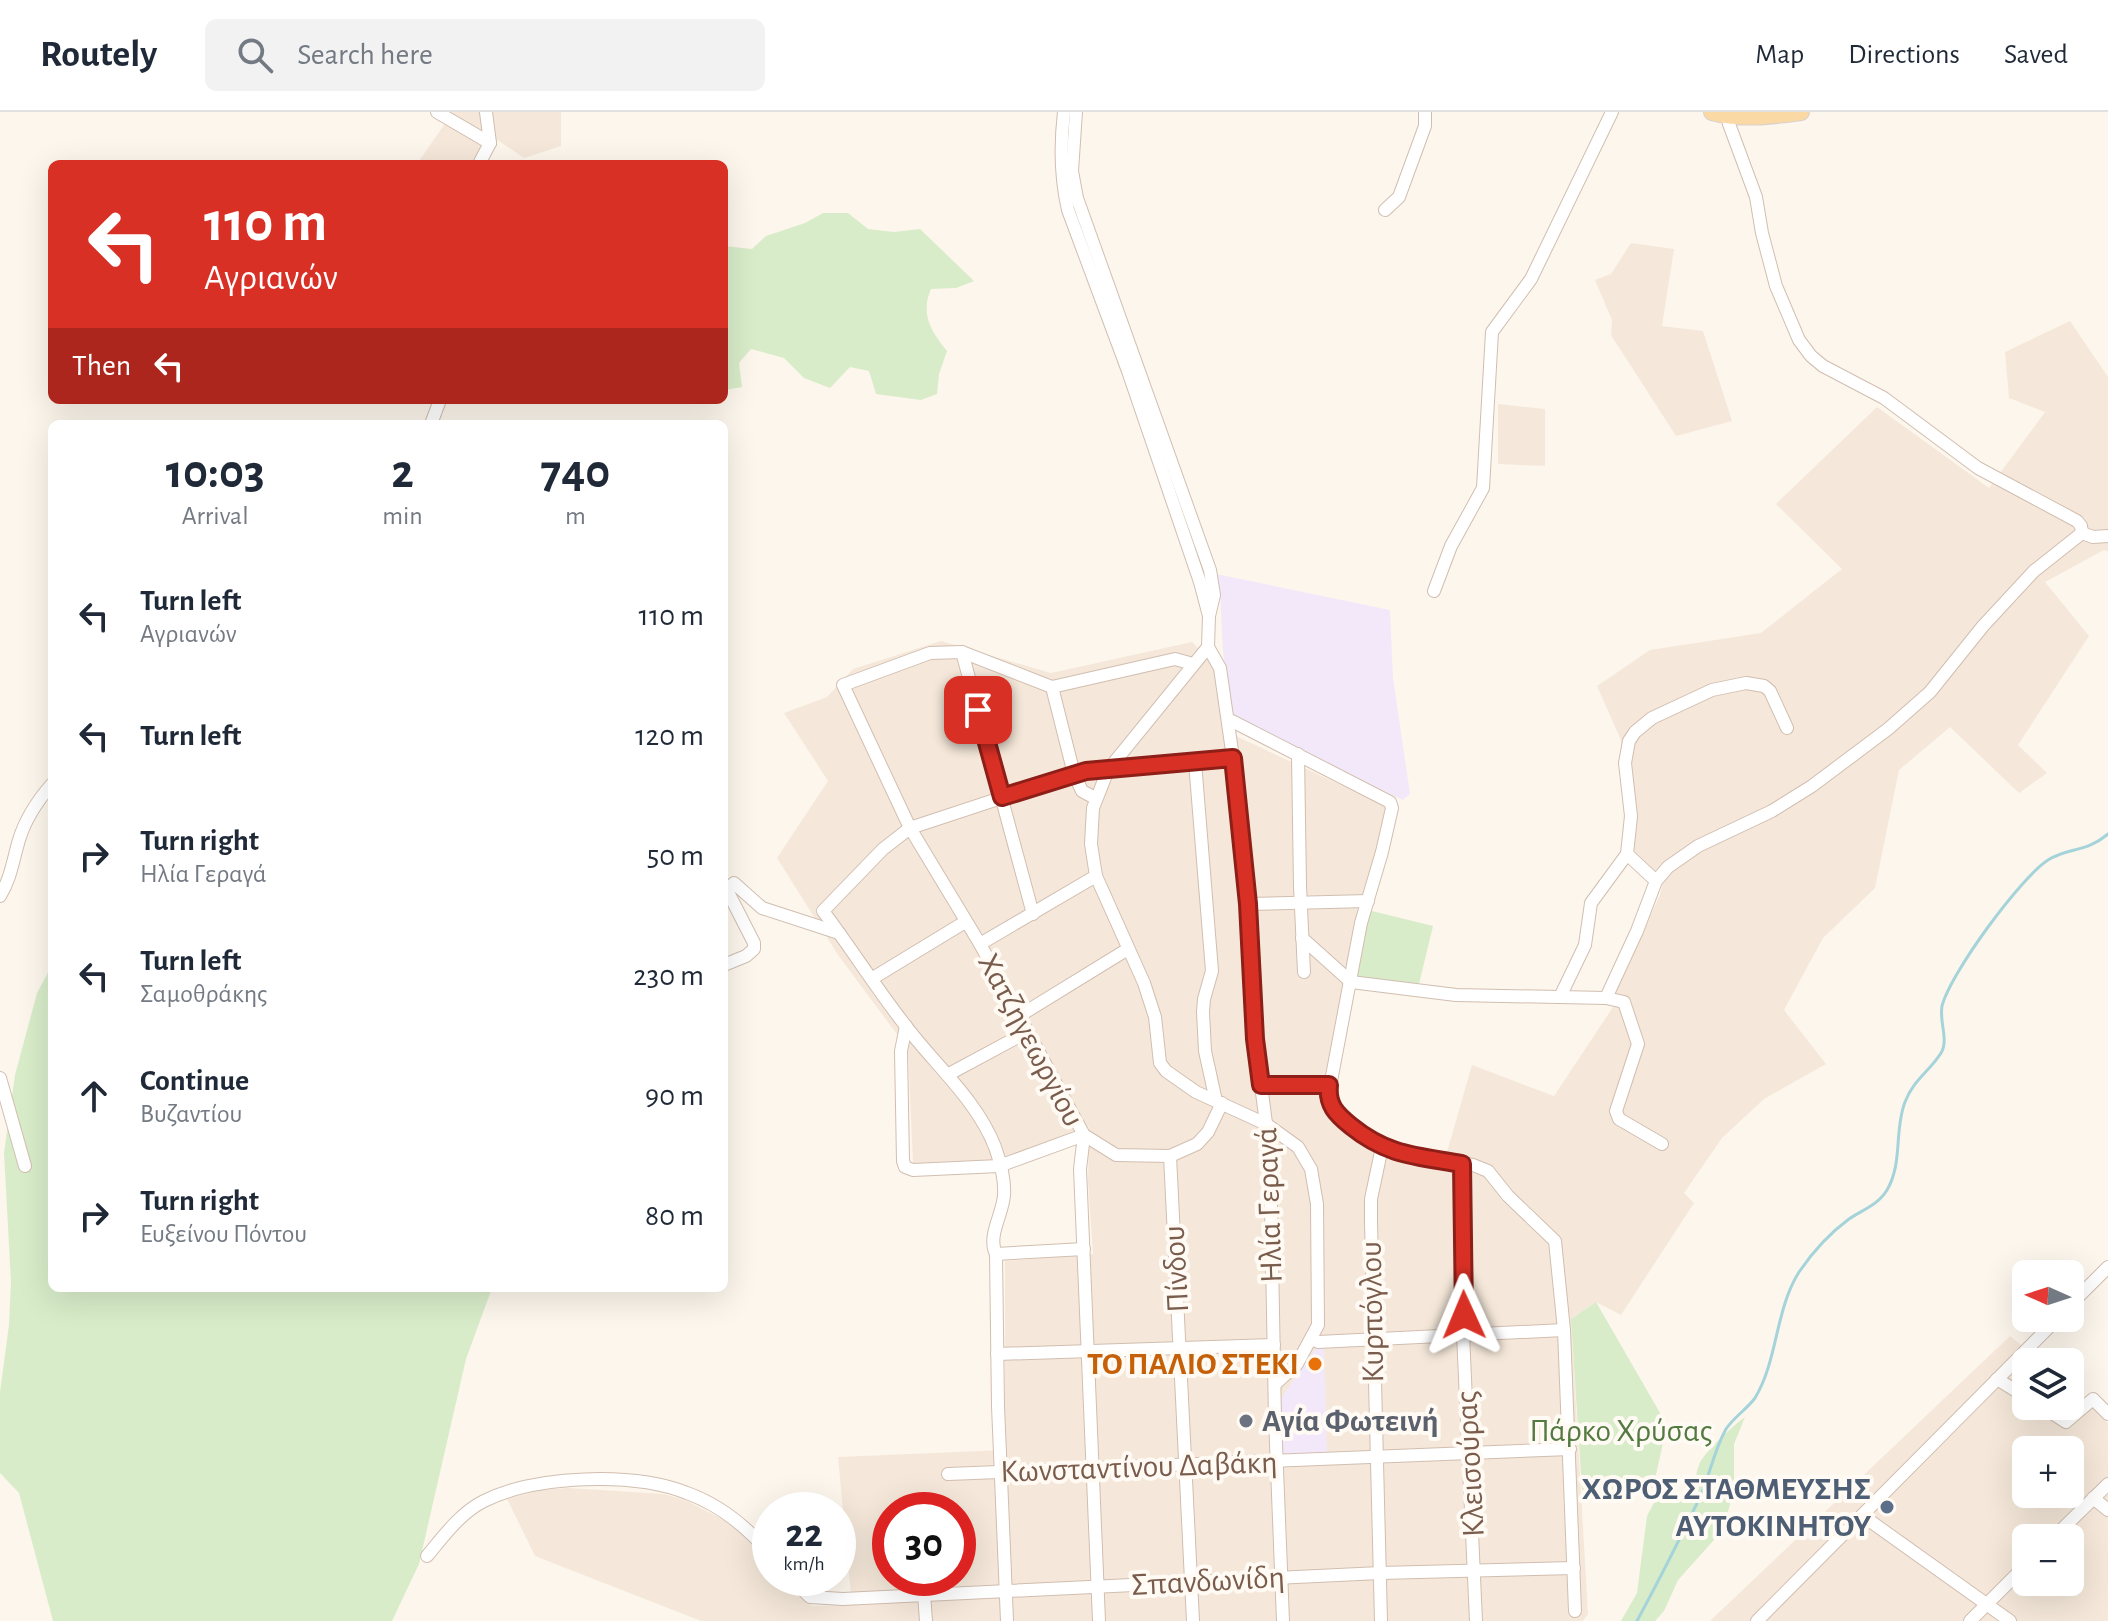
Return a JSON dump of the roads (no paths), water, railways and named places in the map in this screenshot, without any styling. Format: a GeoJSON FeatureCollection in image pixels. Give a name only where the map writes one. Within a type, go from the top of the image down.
{"type":"FeatureCollection","features":[{"type":"Feature","properties":{"kind":"main road"},"geometry":{"type":"LineString","coordinates":[[1722,113],[1762,117],[1801,112]]}},
{"type":"Feature","properties":{"kind":"street"},"geometry":{"type":"LineString","coordinates":[[437,112],[490,143]]}},
{"type":"Feature","properties":{"kind":"street"},"geometry":{"type":"LineString","coordinates":[[481,160],[490,143],[486,112]]}},
{"type":"Feature","properties":{"kind":"street"},"geometry":{"type":"LineString","coordinates":[[1064,112],[1060,159],[1068,210],[1138,401],[1209,616]]}},
{"type":"Feature","properties":{"kind":"street"},"geometry":{"type":"LineString","coordinates":[[1076,112],[1072,171],[1077,198],[1210,570],[1214,595],[1209,616],[1208,647],[1108,770],[1095,798],[1091,832],[1096,876],[1144,983],[1155,1017],[1160,1063],[1177,1080],[1266,1124],[1298,1147],[1311,1169],[1315,1186],[1318,1325],[1297,1364],[1275,1384]]}},
{"type":"Feature","properties":{"kind":"street"},"geometry":{"type":"LineString","coordinates":[[1385,210],[1399,197],[1425,126],[1425,112]]}},
{"type":"Feature","properties":{"kind":"street"},"geometry":{"type":"LineString","coordinates":[[1434,591],[1451,546],[1483,488],[1492,332],[1531,279],[1612,112]]}},
{"type":"Feature","properties":{"kind":"street"},"geometry":{"type":"LineString","coordinates":[[1722,113],[1756,197],[1776,286],[1799,340],[1811,356],[1823,366],[1884,398],[1978,468],[2077,521],[2082,533],[2093,537],[2108,536]]}},
{"type":"Feature","properties":{"kind":"street"},"geometry":{"type":"LineString","coordinates":[[1606,998],[1656,881],[1668,867],[1688,852],[1772,811],[1812,786],[1888,729],[1930,692],[1983,626],[2034,571],[2082,533]]}},
{"type":"Feature","properties":{"kind":"street","name":"Ηλία Γεραγά"},"geometry":{"type":"LineString","coordinates":[[1208,647],[1220,668],[1233,758],[1248,904],[1255,1039],[1270,1154],[1276,1462],[1283,1621]]}},
{"type":"Feature","properties":{"kind":"street"},"geometry":{"type":"LineString","coordinates":[[962,652],[1052,687],[1175,659],[1193,664]]}},
{"type":"Feature","properties":{"kind":"street"},"geometry":{"type":"LineString","coordinates":[[962,652],[1033,914]]}},
{"type":"Feature","properties":{"kind":"street","name":"Χατζηγεωργίου"},"geometry":{"type":"LineString","coordinates":[[962,652],[930,653],[843,685],[910,828],[980,944],[1084,1135],[1080,1169],[1099,1621]]}},
{"type":"Feature","properties":{"kind":"street"},"geometry":{"type":"LineString","coordinates":[[1560,997],[1585,945],[1591,903],[1627,854],[1631,816],[1625,763],[1629,741],[1644,724],[1712,690],[1746,683],[1764,686],[1770,691],[1787,728]]}},
{"type":"Feature","properties":{"kind":"street"},"geometry":{"type":"LineString","coordinates":[[1052,687],[1074,774],[1082,791],[1095,798]]}},
{"type":"Feature","properties":{"kind":"street"},"geometry":{"type":"LineString","coordinates":[[1228,719],[1390,802],[1392,808],[1382,852],[1361,923],[1328,1097],[1337,1115],[1382,1147],[1415,1158],[1488,1171],[1508,1196],[1555,1241],[1564,1330],[1575,1611]]}},
{"type":"Feature","properties":{"kind":"street"},"geometry":{"type":"LineString","coordinates":[[1298,754],[1304,972]]}},
{"type":"Feature","properties":{"kind":"street"},"geometry":{"type":"LineString","coordinates":[[1007,1621],[1000,1471],[996,1254],[993,1247],[1004,1197],[999,1166],[989,1135],[949,1074],[906,1026],[823,911],[883,849],[910,828],[1074,774],[1233,758]]}},
{"type":"Feature","properties":{"kind":"street"},"geometry":{"type":"LineString","coordinates":[[906,1026],[901,1051],[902,1154],[905,1167],[913,1170],[999,1166],[1084,1135],[1116,1155],[1170,1156],[1197,1144],[1208,1132],[1219,1102],[1205,1051],[1204,999],[1212,971],[1195,762]]}},
{"type":"Feature","properties":{"kind":"street"},"geometry":{"type":"LineString","coordinates":[[0,896],[28,819],[48,790]]}},
{"type":"Feature","properties":{"kind":"street"},"geometry":{"type":"LineString","coordinates":[[1627,854],[1656,881]]}},
{"type":"Feature","properties":{"kind":"street"},"geometry":{"type":"LineString","coordinates":[[980,944],[1096,876]]}},
{"type":"Feature","properties":{"kind":"street"},"geometry":{"type":"LineString","coordinates":[[728,963],[754,949],[754,943],[729,894],[728,889],[734,883],[762,908],[839,933]]}},
{"type":"Feature","properties":{"kind":"street"},"geometry":{"type":"LineString","coordinates":[[1248,904],[1368,901]]}},
{"type":"Feature","properties":{"kind":"street"},"geometry":{"type":"LineString","coordinates":[[873,978],[965,922]]}},
{"type":"Feature","properties":{"kind":"street"},"geometry":{"type":"LineString","coordinates":[[1302,938],[1351,982],[1456,995],[1606,998],[1624,1002],[1638,1044],[1616,1111],[1619,1119],[1662,1144]]}},
{"type":"Feature","properties":{"kind":"street"},"geometry":{"type":"LineString","coordinates":[[1019,1016],[1128,949]]}},
{"type":"Feature","properties":{"kind":"street"},"geometry":{"type":"LineString","coordinates":[[949,1074],[1027,1032]]}},
{"type":"Feature","properties":{"kind":"street"},"geometry":{"type":"LineString","coordinates":[[0,1078],[25,1166]]}},
{"type":"Feature","properties":{"kind":"street"},"geometry":{"type":"LineString","coordinates":[[1261,1085],[1329,1085]]}},
{"type":"Feature","properties":{"kind":"street","name":"Κυρπόγλου"},"geometry":{"type":"LineString","coordinates":[[1381,1621],[1371,1199],[1382,1147]]}},
{"type":"Feature","properties":{"kind":"street","name":"Πίνδου"},"geometry":{"type":"LineString","coordinates":[[1170,1156],[1193,1621]]}},
{"type":"Feature","properties":{"kind":"street","name":"Κλεισούρας"},"geometry":{"type":"LineString","coordinates":[[1462,1164],[1463,1334],[1476,1621]]}},
{"type":"Feature","properties":{"kind":"street"},"geometry":{"type":"LineString","coordinates":[[996,1254],[1084,1249]]}},
{"type":"Feature","properties":{"kind":"street"},"geometry":{"type":"LineString","coordinates":[[2084,1291],[2108,1267]]}},
{"type":"Feature","properties":{"kind":"street"},"geometry":{"type":"LineString","coordinates":[[1312,1339],[1318,1342],[1564,1330]]}},
{"type":"Feature","properties":{"kind":"street"},"geometry":{"type":"LineString","coordinates":[[1757,1621],[2044,1332]]}},
{"type":"Feature","properties":{"kind":"street"},"geometry":{"type":"LineString","coordinates":[[997,1354],[1274,1345]]}},
{"type":"Feature","properties":{"kind":"street"},"geometry":{"type":"LineString","coordinates":[[1997,1379],[2012,1388]]}},
{"type":"Feature","properties":{"kind":"street"},"geometry":{"type":"LineString","coordinates":[[2084,1407],[2093,1399],[2108,1414]]}},
{"type":"Feature","properties":{"kind":"street","name":"Κωνσταντίνου Δαβάκη"},"geometry":{"type":"LineString","coordinates":[[948,1474],[1570,1449]]}},
{"type":"Feature","properties":{"kind":"street"},"geometry":{"type":"LineString","coordinates":[[427,1556],[455,1524],[481,1503],[534,1484],[573,1480],[666,1486],[691,1494],[752,1532]]}},
{"type":"Feature","properties":{"kind":"street"},"geometry":{"type":"LineString","coordinates":[[2067,1524],[2108,1484]]}},
{"type":"Feature","properties":{"kind":"street"},"geometry":{"type":"LineString","coordinates":[[2093,1498],[2108,1510]]}},
{"type":"Feature","properties":{"kind":"street"},"geometry":{"type":"LineString","coordinates":[[1863,1516],[2010,1621]]}},
{"type":"Feature","properties":{"kind":"street","name":"Σπανδωνίδη"},"geometry":{"type":"LineString","coordinates":[[976,1591],[1380,1573],[1574,1568]]}},
{"type":"Feature","properties":{"kind":"street"},"geometry":{"type":"LineString","coordinates":[[1970,1621],[2012,1579]]}},
{"type":"Feature","properties":{"kind":"street","name":"Σπανδωνίδη"},"geometry":{"type":"LineString","coordinates":[[809,1596],[843,1599],[892,1596]]}},
{"type":"Feature","properties":{"kind":"street"},"geometry":{"type":"LineString","coordinates":[[924,1596],[926,1621]]}},
{"type":"Feature","properties":{"kind":"waterway"},"geometry":{"type":"LineString","coordinates":[[1637,1621],[1700,1497],[1726,1429],[1755,1398],[1763,1383],[1785,1302],[1799,1272],[1835,1231],[1883,1195],[1892,1180],[1905,1102],[1913,1087],[1941,1053],[1944,1037],[1942,1006],[1958,972],[2004,906],[2036,870],[2055,856],[2092,844],[2108,834]]}},
{"type":"Feature","properties":{"kind":"place","name":"ΤΟ ΠΑΛΙΟ ΣΤΕΚΙ"},"geometry":{"type":"Point","coordinates":[1315,1364]}},
{"type":"Feature","properties":{"kind":"place","name":"Αγία Φωτεινή"},"geometry":{"type":"Point","coordinates":[1246,1421]}},
{"type":"Feature","properties":{"kind":"place","name":"ΧΩΡΟΣ ΣΤΑΘΜΕΥΣΗΣ ΑΥΤΟΚΙΝΗΤΟΥ"},"geometry":{"type":"Point","coordinates":[1887,1507]}},
{"type":"Feature","properties":{"kind":"park label","name":"Πάρκο Χρύσας"},"geometry":{"type":"Point","coordinates":[1621,1431]}}]}
